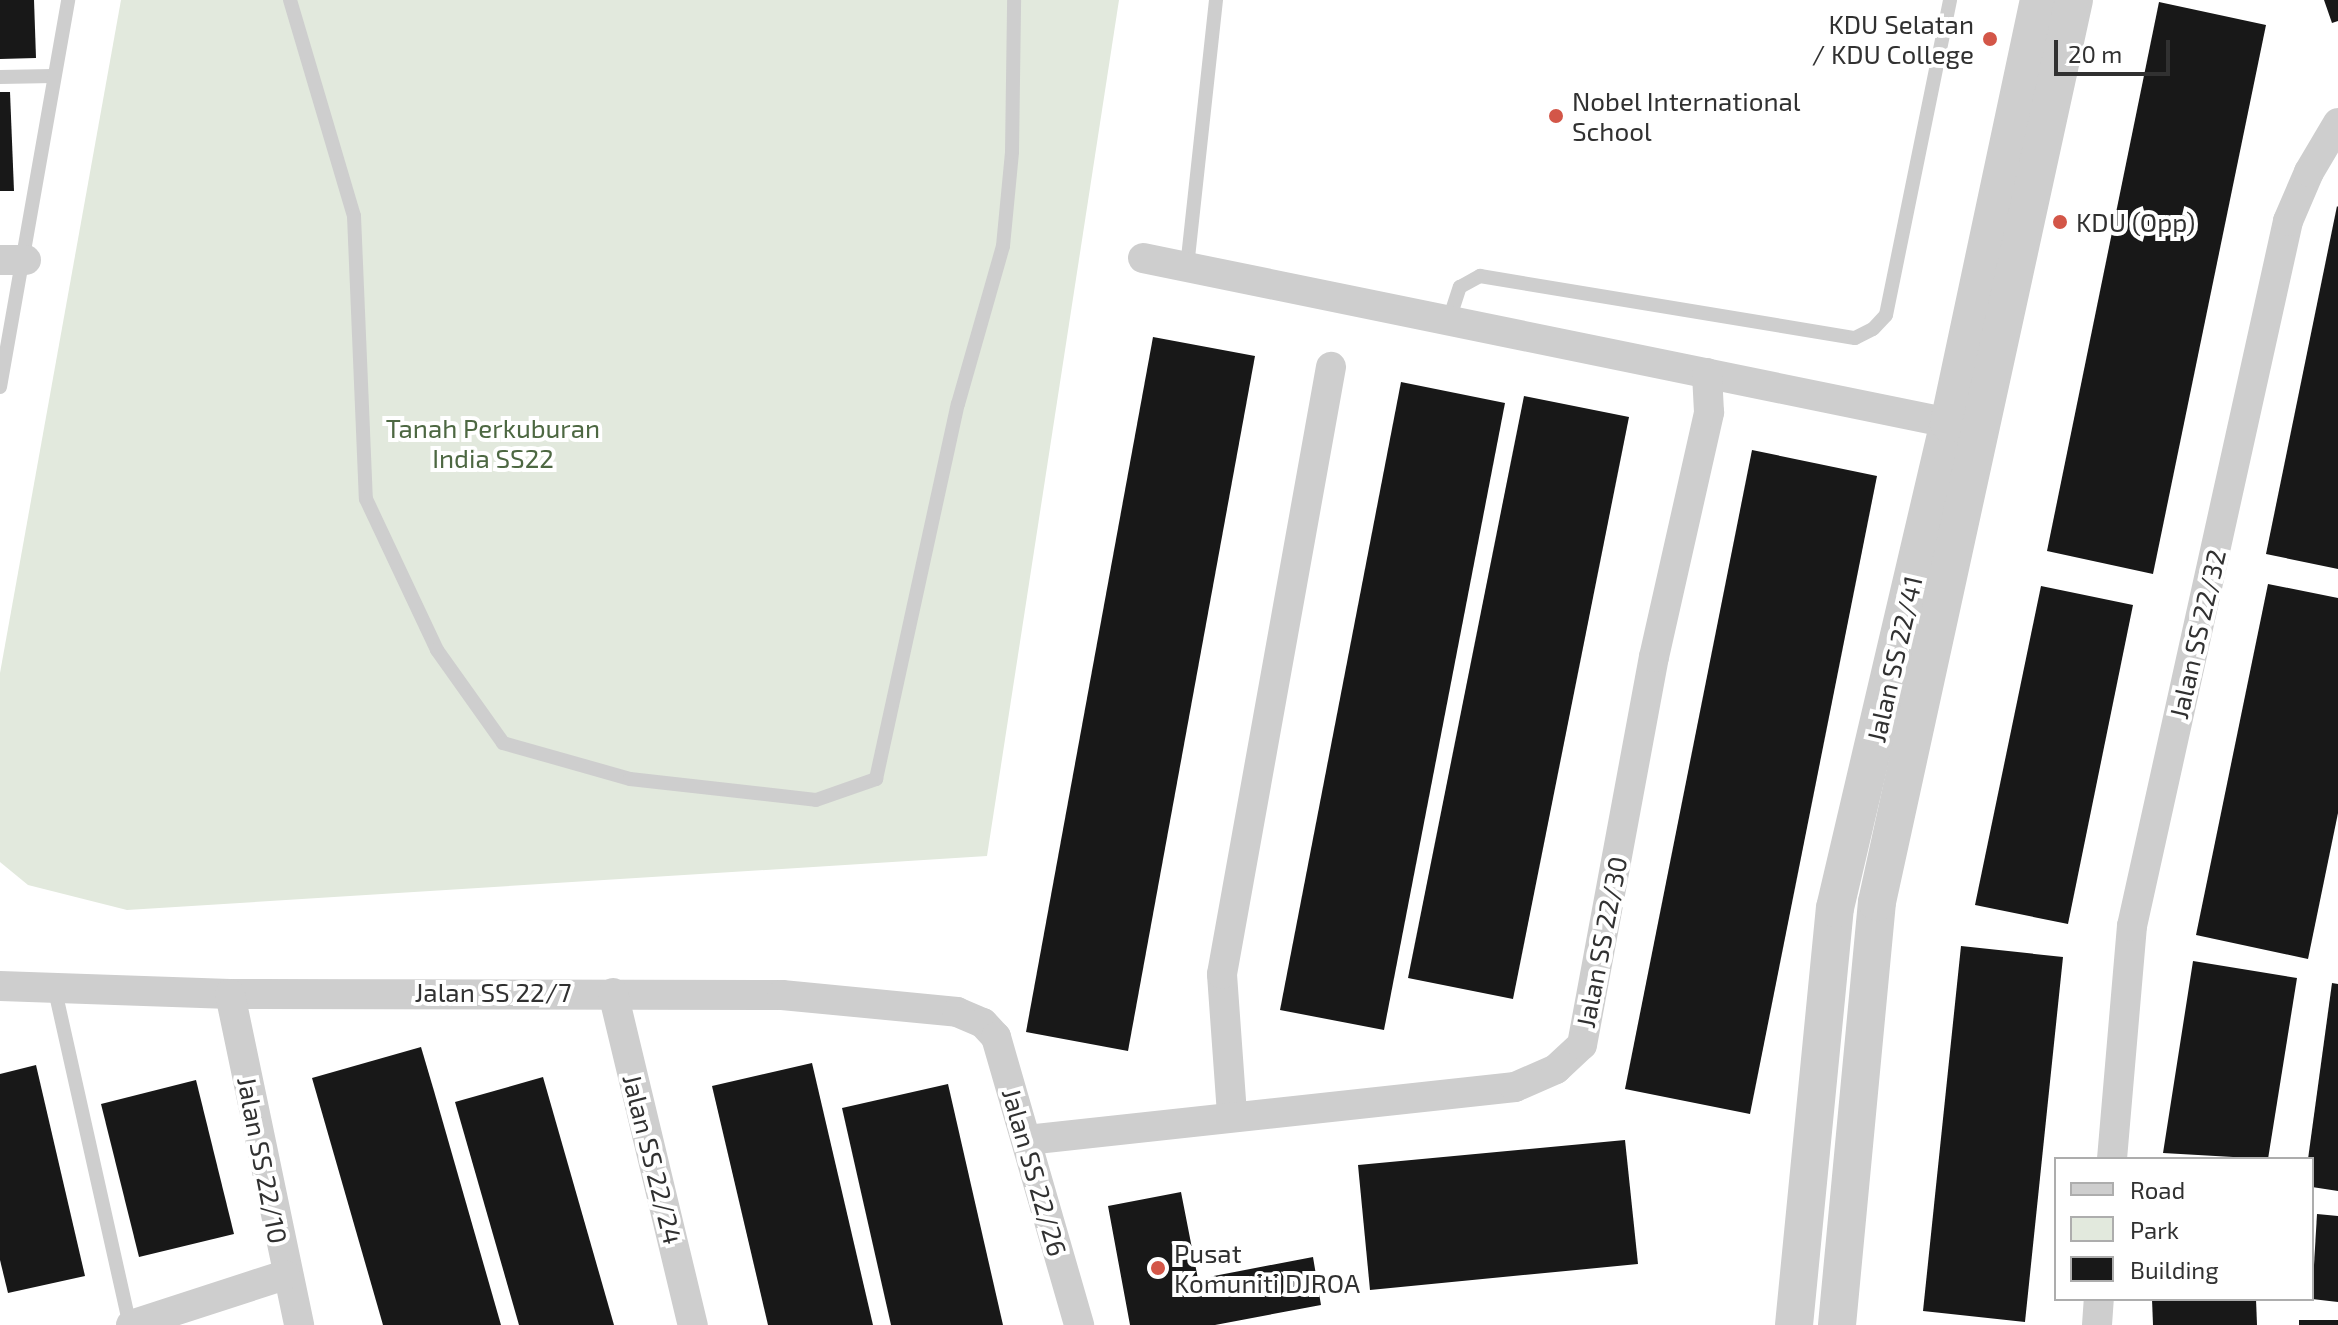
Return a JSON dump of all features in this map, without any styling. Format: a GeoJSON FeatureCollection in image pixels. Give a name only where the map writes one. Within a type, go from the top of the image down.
{"type":"FeatureCollection","features":[{"type":"Feature","properties":{"kind":"street","name":"Jalan SS 22/41"},"geometry":{"type":"LineString","coordinates":[[1794,1325],[1835,908],[1949,423],[2039,0]]}},
{"type":"Feature","properties":{"kind":"street","name":"Jalan SS 22/41"},"geometry":{"type":"LineString","coordinates":[[1837,1325],[1877,902],[2074,0]]}},
{"type":"Feature","properties":{"kind":"street","name":"Jalan SS 22/32"},"geometry":{"type":"LineString","coordinates":[[2112,1157],[2132,926],[2288,221],[2309,172],[2338,123]]}},
{"type":"Feature","properties":{"kind":"street"},"geometry":{"type":"LineString","coordinates":[[1143,258],[1949,423]]}},
{"type":"Feature","properties":{"kind":"street"},"geometry":{"type":"LineString","coordinates":[[1232,1114],[1222,974],[1331,367]]}},
{"type":"Feature","properties":{"kind":"street","name":"Jalan SS 22/30"},"geometry":{"type":"LineString","coordinates":[[1027,1140],[1232,1114],[1515,1087],[1556,1069],[1582,1045],[1654,657],[1709,412],[1707,373]]}},
{"type":"Feature","properties":{"kind":"street","name":"Jalan SS 22/7"},"geometry":{"type":"LineString","coordinates":[[0,986],[53,984],[230,994],[613,993],[860,1002],[957,1012],[983,1023]]}},
{"type":"Feature","properties":{"kind":"street","name":"Jalan SS 22/24"},"geometry":{"type":"LineString","coordinates":[[613,993],[693,1325]]}},
{"type":"Feature","properties":{"kind":"street","name":"Jalan SS 22/10"},"geometry":{"type":"LineString","coordinates":[[230,994],[285,1275],[299,1325]]}},
{"type":"Feature","properties":{"kind":"street","name":"Jalan SS 22/26"},"geometry":{"type":"LineString","coordinates":[[983,1023],[996,1037],[1079,1325]]}},
{"type":"Feature","properties":{"kind":"street"},"geometry":{"type":"LineString","coordinates":[[130,1325],[285,1275]]}},
{"type":"Feature","properties":{"kind":"street"},"geometry":{"type":"LineString","coordinates":[[2097,1325],[2099,1301]]}},
{"type":"Feature","properties":{"kind":"lane"},"geometry":{"type":"LineString","coordinates":[[0,387],[13,260],[68,0]]}},
{"type":"Feature","properties":{"kind":"lane"},"geometry":{"type":"LineString","coordinates":[[290,0],[354,216],[366,499],[437,650],[503,743],[630,779],[816,800],[876,779],[958,404],[1003,246],[1012,152],[1014,0]]}},
{"type":"Feature","properties":{"kind":"lane"},"geometry":{"type":"LineString","coordinates":[[1187,267],[1216,0]]}},
{"type":"Feature","properties":{"kind":"lane"},"geometry":{"type":"LineString","coordinates":[[1449,320],[1460,287],[1480,276],[1855,338],[1873,329],[1886,315],[1950,0]]}},
{"type":"Feature","properties":{"kind":"lane"},"geometry":{"type":"LineString","coordinates":[[0,77],[54,76]]}},
{"type":"Feature","properties":{"kind":"lane"},"geometry":{"type":"LineString","coordinates":[[53,984],[130,1325]]}},
{"type":"Feature","properties":{"kind":"green space","name":"Tanah Perkuburan India SS22"},"geometry":{"type":"Polygon","coordinates":[[[121,0],[1119,0],[987,856],[127,910],[28,885],[0,862],[0,673],[121,0]]]}},
{"type":"Feature","properties":{"kind":"building"},"geometry":{"type":"Polygon","coordinates":[[[0,0],[34,0],[36,58],[0,59],[0,0]]]}},
{"type":"Feature","properties":{"kind":"building"},"geometry":{"type":"Polygon","coordinates":[[[2324,0],[2338,0],[2338,21],[2332,23],[2324,0]]]}},
{"type":"Feature","properties":{"kind":"building"},"geometry":{"type":"Polygon","coordinates":[[[2159,2],[2266,25],[2153,574],[2047,551],[2159,2]]]}},
{"type":"Feature","properties":{"kind":"building"},"geometry":{"type":"Polygon","coordinates":[[[0,92],[10,92],[14,191],[0,191],[0,92]]]}},
{"type":"Feature","properties":{"kind":"building"},"geometry":{"type":"Polygon","coordinates":[[[2338,207],[2338,569],[2266,554],[2338,207]]]}},
{"type":"Feature","properties":{"kind":"building"},"geometry":{"type":"Polygon","coordinates":[[[1153,337],[1255,356],[1128,1051],[1026,1032],[1153,337]]]}},
{"type":"Feature","properties":{"kind":"building"},"geometry":{"type":"Polygon","coordinates":[[[1401,382],[1505,403],[1384,1030],[1280,1010],[1401,382]]]}},
{"type":"Feature","properties":{"kind":"building"},"geometry":{"type":"Polygon","coordinates":[[[1524,396],[1629,417],[1513,999],[1408,978],[1524,396]]]}},
{"type":"Feature","properties":{"kind":"building"},"geometry":{"type":"Polygon","coordinates":[[[1752,450],[1877,476],[1750,1114],[1625,1089],[1752,450]]]}},
{"type":"Feature","properties":{"kind":"building"},"geometry":{"type":"Polygon","coordinates":[[[2268,584],[2338,598],[2338,813],[2308,959],[2196,935],[2268,584]]]}},
{"type":"Feature","properties":{"kind":"building"},"geometry":{"type":"Polygon","coordinates":[[[2041,586],[2133,605],[2068,924],[1975,905],[2041,586]]]}},
{"type":"Feature","properties":{"kind":"building"},"geometry":{"type":"Polygon","coordinates":[[[1961,946],[2063,957],[2025,1322],[1923,1311],[1961,946]]]}},
{"type":"Feature","properties":{"kind":"building"},"geometry":{"type":"Polygon","coordinates":[[[2193,961],[2297,978],[2268,1157],[2163,1153],[2193,961]]]}},
{"type":"Feature","properties":{"kind":"building"},"geometry":{"type":"Polygon","coordinates":[[[2332,983],[2338,984],[2338,1191],[2314,1187],[2314,1157],[2308,1157],[2332,983]]]}},
{"type":"Feature","properties":{"kind":"building"},"geometry":{"type":"Polygon","coordinates":[[[421,1047],[501,1325],[383,1325],[312,1078],[421,1047]]]}},
{"type":"Feature","properties":{"kind":"building"},"geometry":{"type":"Polygon","coordinates":[[[812,1063],[873,1325],[768,1325],[712,1086],[812,1063]]]}},
{"type":"Feature","properties":{"kind":"building"},"geometry":{"type":"Polygon","coordinates":[[[36,1065],[85,1276],[8,1293],[0,1260],[0,1074],[36,1065]]]}},
{"type":"Feature","properties":{"kind":"building"},"geometry":{"type":"Polygon","coordinates":[[[543,1077],[614,1325],[519,1325],[455,1102],[543,1077]]]}},
{"type":"Feature","properties":{"kind":"building"},"geometry":{"type":"Polygon","coordinates":[[[196,1080],[234,1234],[139,1257],[101,1104],[196,1080]]]}},
{"type":"Feature","properties":{"kind":"building"},"geometry":{"type":"Polygon","coordinates":[[[948,1084],[1003,1325],[891,1325],[842,1108],[948,1084]]]}},
{"type":"Feature","properties":{"kind":"building"},"geometry":{"type":"Polygon","coordinates":[[[1625,1140],[1638,1264],[1370,1290],[1358,1165],[1625,1140]]]}},
{"type":"Feature","properties":{"kind":"building","name":"Pusat Komuniti DJROA"},"geometry":{"type":"Polygon","coordinates":[[[1181,1192],[1198,1279],[1313,1257],[1321,1305],[1215,1325],[1130,1325],[1108,1206],[1181,1192]]]}},
{"type":"Feature","properties":{"kind":"building"},"geometry":{"type":"Polygon","coordinates":[[[2317,1214],[2338,1216],[2338,1302],[2314,1299],[2317,1214]]]}},
{"type":"Feature","properties":{"kind":"building"},"geometry":{"type":"Polygon","coordinates":[[[2152,1301],[2256,1301],[2257,1325],[2153,1325],[2152,1301]]]}},
{"type":"Feature","properties":{"kind":"building"},"geometry":{"type":"Polygon","coordinates":[[[2299,1320],[2338,1320],[2338,1325],[2299,1325],[2299,1320]]]}},
{"type":"Feature","properties":{"kind":"place","name":"KDU Selatan / KDU College"},"geometry":{"type":"Point","coordinates":[1990,39]}},
{"type":"Feature","properties":{"kind":"place","name":"Nobel International School"},"geometry":{"type":"Point","coordinates":[1556,116]}},
{"type":"Feature","properties":{"kind":"place","name":"KDU (Opp)"},"geometry":{"type":"Point","coordinates":[2060,222]}},
{"type":"Feature","properties":{"kind":"place","name":"Pusat Komuniti DJROA"},"geometry":{"type":"Point","coordinates":[1158,1268]}}]}
